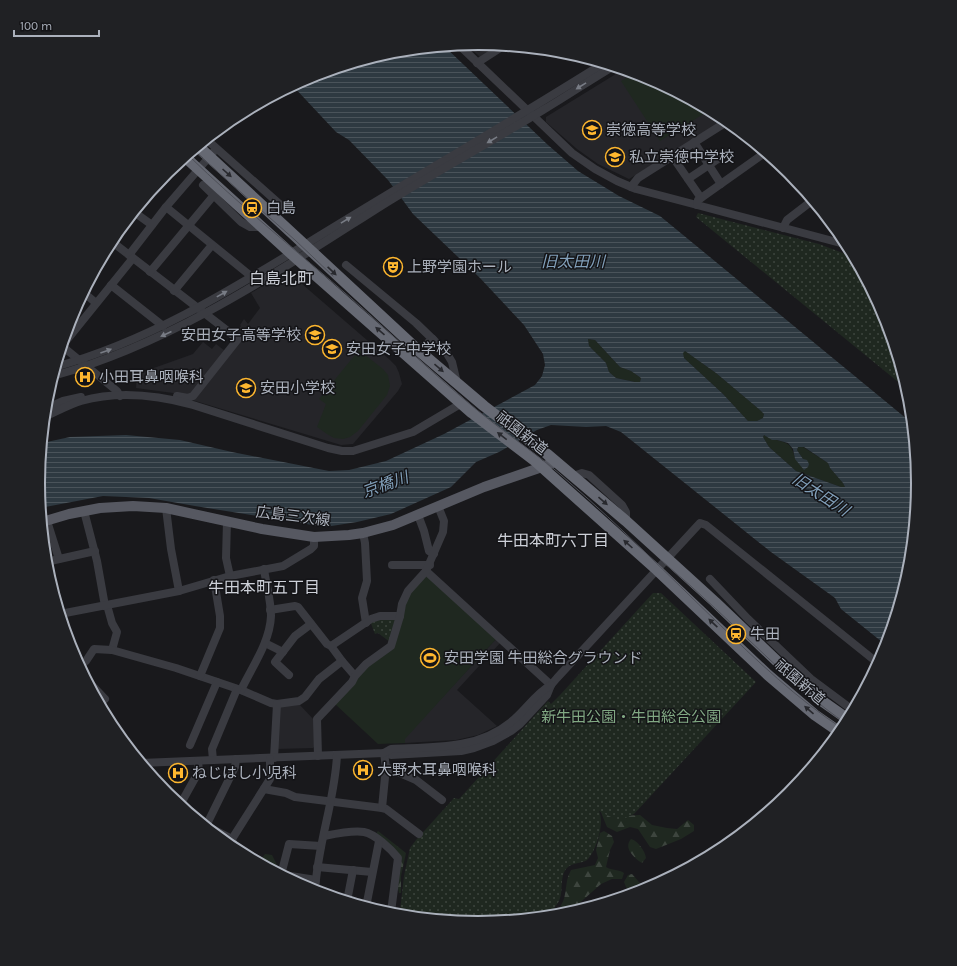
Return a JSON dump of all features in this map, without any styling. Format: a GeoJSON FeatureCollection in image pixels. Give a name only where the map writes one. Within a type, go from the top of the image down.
{"type":"FeatureCollection","features":[{"type":"Feature","properties":{"kind":"highway","name":"祇園新道"},"geometry":{"type":"LineString","coordinates":[[203,149],[213,153],[307,248],[418,350],[484,406],[546,453],[626,521],[715,602],[782,666],[822,701],[844,716]]}},
{"type":"Feature","properties":{"kind":"highway","name":"祇園新道"},"geometry":{"type":"LineString","coordinates":[[189,161],[294,256],[472,412],[542,467],[657,570],[768,675],[815,715],[835,729]]}},
{"type":"Feature","properties":{"kind":"main road","name":"広島三次線"},"geometry":{"type":"LineString","coordinates":[[47,520],[100,508],[133,506],[166,508],[262,529],[314,537],[349,535],[393,525],[484,487],[555,462]]}},
{"type":"Feature","properties":{"kind":"street"},"geometry":{"type":"LineString","coordinates":[[464,50],[526,115],[594,169],[617,181],[631,187],[839,243]]}},
{"type":"Feature","properties":{"kind":"street"},"geometry":{"type":"LineString","coordinates":[[477,62],[497,50]]}},
{"type":"Feature","properties":{"kind":"street"},"geometry":{"type":"LineString","coordinates":[[59,374],[88,366],[170,332],[205,314],[294,256],[603,68]]}},
{"type":"Feature","properties":{"kind":"street"},"geometry":{"type":"LineString","coordinates":[[631,187],[638,178],[722,125]]}},
{"type":"Feature","properties":{"kind":"street"},"geometry":{"type":"LineString","coordinates":[[694,142],[721,184]]}},
{"type":"Feature","properties":{"kind":"street"},"geometry":{"type":"LineString","coordinates":[[209,144],[213,153],[268,194],[284,208]]}},
{"type":"Feature","properties":{"kind":"street"},"geometry":{"type":"LineString","coordinates":[[72,333],[111,285],[166,207],[213,153]]}},
{"type":"Feature","properties":{"kind":"street"},"geometry":{"type":"LineString","coordinates":[[688,179],[724,155]]}},
{"type":"Feature","properties":{"kind":"street"},"geometry":{"type":"LineString","coordinates":[[696,205],[698,200],[762,155]]}},
{"type":"Feature","properties":{"kind":"street"},"geometry":{"type":"LineString","coordinates":[[672,156],[701,198]]}},
{"type":"Feature","properties":{"kind":"street"},"geometry":{"type":"LineString","coordinates":[[203,185],[241,222],[250,227],[263,227]]}},
{"type":"Feature","properties":{"kind":"street"},"geometry":{"type":"LineString","coordinates":[[265,207],[268,194]]}},
{"type":"Feature","properties":{"kind":"street"},"geometry":{"type":"LineString","coordinates":[[150,272],[214,195]]}},
{"type":"Feature","properties":{"kind":"street"},"geometry":{"type":"LineString","coordinates":[[783,228],[787,220],[809,203]]}},
{"type":"Feature","properties":{"kind":"street"},"geometry":{"type":"LineString","coordinates":[[166,207],[252,277]]}},
{"type":"Feature","properties":{"kind":"street"},"geometry":{"type":"LineString","coordinates":[[138,215],[152,225]]}},
{"type":"Feature","properties":{"kind":"street"},"geometry":{"type":"LineString","coordinates":[[51,414],[81,401],[119,394],[143,392],[188,398],[193,396],[238,339],[116,245]]}},
{"type":"Feature","properties":{"kind":"street"},"geometry":{"type":"LineString","coordinates":[[174,291],[212,245]]}},
{"type":"Feature","properties":{"kind":"street"},"geometry":{"type":"LineString","coordinates":[[62,365],[115,348],[163,326],[252,277],[294,256]]}},
{"type":"Feature","properties":{"kind":"street"},"geometry":{"type":"LineString","coordinates":[[346,265],[416,322],[446,352],[452,362],[457,383]]}},
{"type":"Feature","properties":{"kind":"street"},"geometry":{"type":"LineString","coordinates":[[350,288],[363,284],[370,285]]}},
{"type":"Feature","properties":{"kind":"street"},"geometry":{"type":"LineString","coordinates":[[111,285],[163,326]]}},
{"type":"Feature","properties":{"kind":"street"},"geometry":{"type":"LineString","coordinates":[[88,296],[96,303]]}},
{"type":"Feature","properties":{"kind":"street"},"geometry":{"type":"LineString","coordinates":[[418,350],[433,339]]}},
{"type":"Feature","properties":{"kind":"street"},"geometry":{"type":"LineString","coordinates":[[66,349],[81,360],[119,394]]}},
{"type":"Feature","properties":{"kind":"street"},"geometry":{"type":"LineString","coordinates":[[52,405],[63,401],[99,393],[175,400],[342,451],[353,451],[413,432],[462,403]]}},
{"type":"Feature","properties":{"kind":"street"},"geometry":{"type":"LineString","coordinates":[[318,756],[317,719],[352,682],[355,676],[366,664],[391,646],[402,604],[408,591],[428,568],[444,526],[444,521],[438,506]]}},
{"type":"Feature","properties":{"kind":"street"},"geometry":{"type":"LineString","coordinates":[[166,508],[171,549],[179,591]]}},
{"type":"Feature","properties":{"kind":"street"},"geometry":{"type":"LineString","coordinates":[[84,511],[106,606],[117,632],[112,650]]}},
{"type":"Feature","properties":{"kind":"street"},"geometry":{"type":"LineString","coordinates":[[418,515],[429,551],[434,554]]}},
{"type":"Feature","properties":{"kind":"street"},"geometry":{"type":"LineString","coordinates":[[227,521],[226,558],[230,576]]}},
{"type":"Feature","properties":{"kind":"street"},"geometry":{"type":"LineString","coordinates":[[148,763],[384,753],[391,749],[462,744],[485,738],[510,723],[542,690],[551,685],[700,524],[706,525],[874,660]]}},
{"type":"Feature","properties":{"kind":"street"},"geometry":{"type":"LineString","coordinates":[[48,531],[59,558]]}},
{"type":"Feature","properties":{"kind":"street"},"geometry":{"type":"LineString","coordinates":[[363,533],[367,581],[362,598],[366,623]]}},
{"type":"Feature","properties":{"kind":"street"},"geometry":{"type":"LineString","coordinates":[[65,613],[194,588],[214,580],[230,576],[283,566],[311,549],[314,546],[314,537]]}},
{"type":"Feature","properties":{"kind":"street"},"geometry":{"type":"LineString","coordinates":[[52,560],[94,551]]}},
{"type":"Feature","properties":{"kind":"street"},"geometry":{"type":"LineString","coordinates":[[392,565],[428,568],[551,685]]}},
{"type":"Feature","properties":{"kind":"street"},"geometry":{"type":"LineString","coordinates":[[213,760],[212,749],[239,690],[265,643],[270,610],[264,570]]}},
{"type":"Feature","properties":{"kind":"street"},"geometry":{"type":"LineString","coordinates":[[710,579],[726,595],[731,603],[794,663],[826,692],[849,708]]}},
{"type":"Feature","properties":{"kind":"street"},"geometry":{"type":"LineString","coordinates":[[200,676],[220,628],[220,616],[214,580]]}},
{"type":"Feature","properties":{"kind":"street"},"geometry":{"type":"LineString","coordinates":[[715,602],[731,603]]}},
{"type":"Feature","properties":{"kind":"street"},"geometry":{"type":"LineString","coordinates":[[270,610],[295,606],[298,607],[327,644],[331,646],[355,676]]}},
{"type":"Feature","properties":{"kind":"street"},"geometry":{"type":"LineString","coordinates":[[331,646],[366,623],[380,616],[400,616]]}},
{"type":"Feature","properties":{"kind":"street"},"geometry":{"type":"LineString","coordinates":[[289,675],[275,662],[295,636],[311,624]]}},
{"type":"Feature","properties":{"kind":"street"},"geometry":{"type":"LineString","coordinates":[[265,643],[283,652]]}},
{"type":"Feature","properties":{"kind":"street"},"geometry":{"type":"LineString","coordinates":[[84,662],[94,649],[112,650],[176,668],[277,704],[300,701],[305,697],[319,678],[342,661]]}},
{"type":"Feature","properties":{"kind":"street"},"geometry":{"type":"LineString","coordinates":[[782,666],[794,663]]}},
{"type":"Feature","properties":{"kind":"street"},"geometry":{"type":"LineString","coordinates":[[190,745],[217,682]]}},
{"type":"Feature","properties":{"kind":"street"},"geometry":{"type":"LineString","coordinates":[[99,693],[105,699]]}},
{"type":"Feature","properties":{"kind":"street"},"geometry":{"type":"LineString","coordinates":[[232,839],[270,779],[277,704]]}},
{"type":"Feature","properties":{"kind":"street"},"geometry":{"type":"LineString","coordinates":[[382,808],[386,767],[384,753]]}},
{"type":"Feature","properties":{"kind":"street"},"geometry":{"type":"LineString","coordinates":[[316,885],[317,867],[336,769],[337,755]]}},
{"type":"Feature","properties":{"kind":"street"},"geometry":{"type":"LineString","coordinates":[[207,821],[235,767],[236,759]]}},
{"type":"Feature","properties":{"kind":"street"},"geometry":{"type":"LineString","coordinates":[[183,800],[198,771],[198,761]]}},
{"type":"Feature","properties":{"kind":"street"},"geometry":{"type":"LineString","coordinates":[[386,767],[416,780],[442,800]]}},
{"type":"Feature","properties":{"kind":"street"},"geometry":{"type":"LineString","coordinates":[[264,788],[286,793],[295,797],[386,809],[419,834]]}},
{"type":"Feature","properties":{"kind":"street"},"geometry":{"type":"LineString","coordinates":[[324,836],[363,832],[370,834],[392,851],[398,858],[392,907]]}},
{"type":"Feature","properties":{"kind":"street"},"geometry":{"type":"LineString","coordinates":[[367,902],[379,841]]}},
{"type":"Feature","properties":{"kind":"street"},"geometry":{"type":"LineString","coordinates":[[282,869],[290,844],[321,846]]}},
{"type":"Feature","properties":{"kind":"street"},"geometry":{"type":"LineString","coordinates":[[317,867],[372,872]]}},
{"type":"Feature","properties":{"kind":"street"},"geometry":{"type":"LineString","coordinates":[[348,896],[354,870]]}},
{"type":"Feature","properties":{"kind":"street"},"geometry":{"type":"LineString","coordinates":[[298,877],[316,880]]}},
{"type":"Feature","properties":{"kind":"shaded area"},"geometry":{"type":"Polygon","coordinates":[[[472,50],[493,50],[480,57],[472,50]]]}},
{"type":"Feature","properties":{"kind":"shaded area"},"geometry":{"type":"Polygon","coordinates":[[[618,73],[644,82],[670,94],[719,123],[629,179],[598,164],[577,149],[546,122],[546,117],[618,73]]]}},
{"type":"Feature","properties":{"kind":"shaded area"},"geometry":{"type":"Polygon","coordinates":[[[287,271],[390,360],[396,366],[399,373],[402,384],[398,391],[353,444],[341,445],[192,400],[241,338],[235,333],[241,326],[240,325],[244,319],[248,324],[260,308],[251,293],[287,271]]]}},
{"type":"Feature","properties":{"kind":"shaded area"},"geometry":{"type":"Polygon","coordinates":[[[203,342],[212,349],[216,344],[225,351],[192,393],[188,395],[136,388],[137,374],[193,354],[203,342]]]}},
{"type":"Feature","properties":{"kind":"shaded area"},"geometry":{"type":"Polygon","coordinates":[[[497,638],[501,642],[457,690],[497,726],[478,735],[456,740],[405,743],[404,739],[497,638]]]}},
{"type":"Feature","properties":{"kind":"shaded area"},"geometry":{"type":"Polygon","coordinates":[[[298,703],[314,720],[315,746],[313,748],[276,749],[278,707],[298,703]]]}},
{"type":"Feature","properties":{"kind":"green space"},"geometry":{"type":"Polygon","coordinates":[[[629,77],[644,82],[670,94],[704,114],[660,141],[621,81],[629,77]]]}},
{"type":"Feature","properties":{"kind":"green space"},"geometry":{"type":"Polygon","coordinates":[[[698,213],[819,244],[847,255],[867,291],[879,317],[889,344],[900,384],[696,217],[698,213]]]}},
{"type":"Feature","properties":{"kind":"green space"},"geometry":{"type":"Polygon","coordinates":[[[588,339],[595,340],[620,367],[631,371],[641,378],[640,382],[616,378],[609,372],[606,363],[589,346],[588,339]]]}},
{"type":"Feature","properties":{"kind":"green space"},"geometry":{"type":"Polygon","coordinates":[[[359,350],[383,369],[388,375],[390,386],[387,395],[358,431],[350,437],[343,439],[334,438],[317,427],[326,404],[319,399],[359,350]]]}},
{"type":"Feature","properties":{"kind":"green space"},"geometry":{"type":"Polygon","coordinates":[[[685,351],[716,373],[760,410],[764,414],[763,418],[757,421],[748,421],[723,394],[684,358],[682,353],[685,351]]]}},
{"type":"Feature","properties":{"kind":"green space"},"geometry":{"type":"Polygon","coordinates":[[[764,435],[788,444],[791,447],[795,459],[803,459],[797,450],[798,447],[803,447],[828,463],[830,468],[845,487],[841,487],[796,471],[769,447],[763,437],[764,435]]]}},
{"type":"Feature","properties":{"kind":"green space","name":"安田学園 牛田総合グラウンド"},"geometry":{"type":"Polygon","coordinates":[[[426,576],[429,576],[497,638],[405,739],[405,743],[378,744],[335,704],[368,667],[393,649],[410,593],[426,576]]]}},
{"type":"Feature","properties":{"kind":"green space","name":"新牛田公園・牛田総合公園"},"geometry":{"type":"Polygon","coordinates":[[[653,593],[661,593],[756,682],[634,814],[619,821],[599,811],[601,823],[599,837],[594,851],[587,860],[567,868],[562,879],[559,901],[552,910],[507,916],[450,916],[400,909],[404,876],[410,848],[454,798],[459,799],[548,701],[551,704],[653,593]]]}},
{"type":"Feature","properties":{"kind":"green space"},"geometry":{"type":"Polygon","coordinates":[[[397,617],[390,642],[378,633],[375,634],[370,621],[397,617]]]}},
{"type":"Feature","properties":{"kind":"green space"},"geometry":{"type":"Polygon","coordinates":[[[600,810],[620,816],[640,815],[652,825],[667,828],[677,829],[688,820],[694,825],[694,831],[681,839],[656,849],[650,847],[638,829],[630,827],[617,832],[607,827],[600,810]]]}},
{"type":"Feature","properties":{"kind":"green space"},"geometry":{"type":"Polygon","coordinates":[[[378,831],[406,853],[401,876],[401,893],[399,893],[397,883],[402,858],[375,835],[378,831]]]}},
{"type":"Feature","properties":{"kind":"green space"},"geometry":{"type":"Polygon","coordinates":[[[604,831],[612,836],[614,842],[610,850],[606,867],[624,873],[622,879],[612,879],[601,884],[577,905],[558,909],[563,900],[567,879],[571,870],[595,865],[598,858],[596,850],[600,833],[604,831]]]}},
{"type":"Feature","properties":{"kind":"green space"},"geometry":{"type":"Polygon","coordinates":[[[631,839],[639,844],[644,852],[646,858],[642,863],[630,852],[628,846],[631,839]]]}},
{"type":"Feature","properties":{"kind":"green space"},"geometry":{"type":"Polygon","coordinates":[[[265,854],[272,855],[278,867],[262,858],[265,854]]]}},
{"type":"Feature","properties":{"kind":"green space"},"geometry":{"type":"Polygon","coordinates":[[[632,874],[642,885],[628,889],[624,882],[628,875],[632,874]]]}},
{"type":"Feature","properties":{"kind":"water","name":"旧太田川"},"geometry":{"type":"Polygon","coordinates":[[[448,50],[548,145],[578,171],[619,196],[660,216],[907,419],[912,483],[908,540],[904,568],[889,622],[882,642],[841,609],[835,598],[771,552],[621,432],[606,426],[586,427],[551,425],[537,430],[499,452],[476,462],[451,487],[391,514],[357,522],[325,527],[149,498],[103,496],[46,507],[45,483],[47,442],[70,437],[126,435],[180,440],[329,471],[349,470],[386,461],[444,434],[535,385],[542,376],[545,365],[543,354],[524,325],[480,278],[413,214],[388,180],[349,140],[336,132],[296,90],[313,82],[366,64],[422,53],[448,50]],[[588,339],[589,346],[606,363],[609,372],[616,378],[640,382],[641,378],[631,371],[620,367],[595,340],[588,339]],[[685,351],[683,353],[684,358],[723,394],[748,421],[757,421],[763,418],[764,414],[760,410],[716,373],[685,351]],[[764,435],[763,437],[769,447],[796,471],[841,487],[845,487],[830,468],[828,463],[804,447],[798,447],[797,450],[803,459],[807,460],[809,464],[804,470],[795,459],[793,449],[788,443],[772,440],[764,435]]]}},
{"type":"Feature","properties":{"kind":"tram line"},"geometry":{"type":"LineString","coordinates":[[197,154],[295,240],[333,276]]}},
{"type":"Feature","properties":{"kind":"tram line"},"geometry":{"type":"LineString","coordinates":[[192,158],[461,397],[559,473],[644,551],[747,651],[793,692],[838,725]]}},
{"type":"Feature","properties":{"kind":"tram line"},"geometry":{"type":"LineString","coordinates":[[662,561],[806,692],[841,720]]}},
{"type":"Feature","properties":{"kind":"place","name":"崇徳高等学校"},"geometry":{"type":"Point","coordinates":[592,130]}},
{"type":"Feature","properties":{"kind":"place","name":"私立崇徳中学校"},"geometry":{"type":"Point","coordinates":[615,157]}},
{"type":"Feature","properties":{"kind":"place","name":"白島"},"geometry":{"type":"Point","coordinates":[252,208]}},
{"type":"Feature","properties":{"kind":"place","name":"上野学園ホール"},"geometry":{"type":"Point","coordinates":[393,267]}},
{"type":"Feature","properties":{"kind":"place","name":"安田女子高等学校"},"geometry":{"type":"Point","coordinates":[315,335]}},
{"type":"Feature","properties":{"kind":"place","name":"安田女子中学校"},"geometry":{"type":"Point","coordinates":[332,349]}},
{"type":"Feature","properties":{"kind":"place","name":"小田耳鼻咽喉科"},"geometry":{"type":"Point","coordinates":[85,377]}},
{"type":"Feature","properties":{"kind":"place","name":"安田小学校"},"geometry":{"type":"Point","coordinates":[246,388]}},
{"type":"Feature","properties":{"kind":"place","name":"牛田"},"geometry":{"type":"Point","coordinates":[736,634]}},
{"type":"Feature","properties":{"kind":"place","name":"安田学園 牛田総合グラウンド"},"geometry":{"type":"Point","coordinates":[430,658]}},
{"type":"Feature","properties":{"kind":"place","name":"大野木耳鼻咽喉科"},"geometry":{"type":"Point","coordinates":[363,770]}},
{"type":"Feature","properties":{"kind":"place","name":"ねじはし小児科"},"geometry":{"type":"Point","coordinates":[178,773]}},
{"type":"Feature","properties":{"kind":"district","name":"白島北町"},"geometry":{"type":"Point","coordinates":[281,278]}},
{"type":"Feature","properties":{"kind":"district","name":"牛田本町六丁目"},"geometry":{"type":"Point","coordinates":[553,540]}},
{"type":"Feature","properties":{"kind":"district","name":"牛田本町五丁目"},"geometry":{"type":"Point","coordinates":[264,587]}},
{"type":"Feature","properties":{"kind":"water label","name":"京橋川"},"geometry":{"type":"Point","coordinates":[385,484]}}]}
